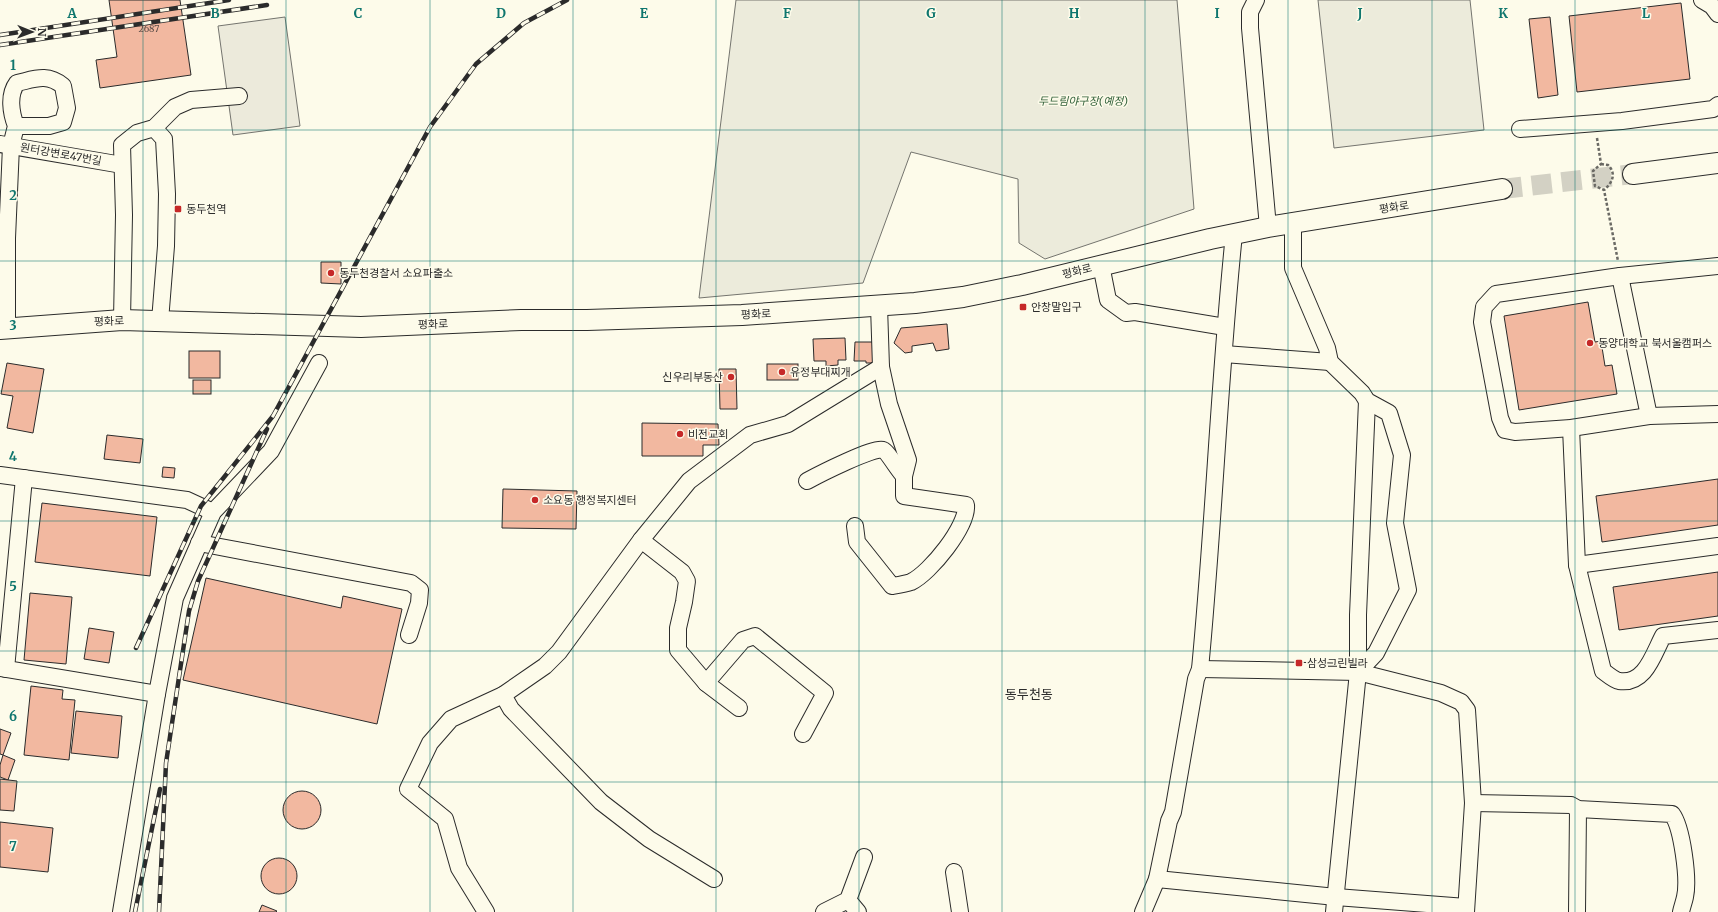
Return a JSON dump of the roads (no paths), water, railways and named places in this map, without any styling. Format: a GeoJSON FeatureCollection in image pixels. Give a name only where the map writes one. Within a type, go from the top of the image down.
{"type":"FeatureCollection","features":[{"type":"Feature","properties":{"kind":"main road"},"geometry":{"type":"LineString","coordinates":[[1633,174],[1718,163]]}},
{"type":"Feature","properties":{"kind":"main road","name":"평화로"},"geometry":{"type":"LineString","coordinates":[[3,329],[122,320],[361,326],[521,320],[587,320],[742,315],[879,306],[963,297],[1022,285],[1101,265],[1268,227],[1502,189]]}},
{"type":"Feature","properties":{"kind":"street"},"geometry":{"type":"LineString","coordinates":[[1256,0],[1250,12],[1250,28],[1268,227]]}},
{"type":"Feature","properties":{"kind":"street"},"geometry":{"type":"LineString","coordinates":[[1702,0],[1712,6],[1718,14]]}},
{"type":"Feature","properties":{"kind":"street"},"geometry":{"type":"LineString","coordinates":[[122,320],[124,216],[122,145],[137,133],[154,128],[175,107],[191,100],[239,96]]}},
{"type":"Feature","properties":{"kind":"street"},"geometry":{"type":"LineString","coordinates":[[1520,129],[1595,124],[1712,109],[1718,105]]}},
{"type":"Feature","properties":{"kind":"street"},"geometry":{"type":"LineString","coordinates":[[3,329],[3,238],[6,145],[16,126]]}},
{"type":"Feature","properties":{"kind":"street"},"geometry":{"type":"LineString","coordinates":[[154,128],[164,139],[168,194],[166,246],[160,321]]}},
{"type":"Feature","properties":{"kind":"street","name":"원터강변로47번길"},"geometry":{"type":"LineString","coordinates":[[6,145],[122,165]]}},
{"type":"Feature","properties":{"kind":"street"},"geometry":{"type":"LineString","coordinates":[[1293,223],[1293,268],[1327,348],[1330,362],[1362,393],[1367,402],[1358,615],[1358,672],[1335,904]]}},
{"type":"Feature","properties":{"kind":"street"},"geometry":{"type":"LineString","coordinates":[[1143,912],[1157,878],[1169,821],[1173,812],[1196,679],[1200,669],[1209,577],[1225,327],[1234,234]]}},
{"type":"Feature","properties":{"kind":"street"},"geometry":{"type":"LineString","coordinates":[[1101,265],[1108,300],[1126,313],[1135,312],[1225,327]]}},
{"type":"Feature","properties":{"kind":"street"},"geometry":{"type":"LineString","coordinates":[[1718,266],[1620,276],[1496,294],[1484,307],[1482,322],[1500,418],[1505,430],[1515,432],[1571,428],[1649,416],[1718,414]]}},
{"type":"Feature","properties":{"kind":"street"},"geometry":{"type":"LineString","coordinates":[[1620,276],[1649,416]]}},
{"type":"Feature","properties":{"kind":"street"},"geometry":{"type":"LineString","coordinates":[[855,526],[858,542],[892,586],[912,581],[931,566],[958,532],[966,512],[966,506],[904,496],[904,476],[908,460],[890,404],[881,367],[879,306]]}},
{"type":"Feature","properties":{"kind":"street"},"geometry":{"type":"LineString","coordinates":[[1224,354],[1330,362]]}},
{"type":"Feature","properties":{"kind":"street"},"geometry":{"type":"LineString","coordinates":[[121,912],[157,694],[176,598],[213,512],[271,451],[319,363]]}},
{"type":"Feature","properties":{"kind":"street"},"geometry":{"type":"LineString","coordinates":[[486,912],[459,868],[445,819],[408,788],[430,743],[451,719],[502,695],[545,666],[559,652],[641,540],[689,480],[750,435],[788,424],[881,367]]}},
{"type":"Feature","properties":{"kind":"street"},"geometry":{"type":"LineString","coordinates":[[1358,672],[1376,653],[1408,590],[1395,523],[1402,455],[1389,413],[1367,402]]}},
{"type":"Feature","properties":{"kind":"street"},"geometry":{"type":"LineString","coordinates":[[1571,428],[1577,565],[1603,671],[1618,681],[1632,680],[1643,674],[1663,636],[1718,630]]}},
{"type":"Feature","properties":{"kind":"street"},"geometry":{"type":"LineString","coordinates":[[807,480],[869,452],[880,449],[884,450],[889,455],[893,463],[904,476]]}},
{"type":"Feature","properties":{"kind":"street"},"geometry":{"type":"LineString","coordinates":[[0,475],[187,500],[213,512]]}},
{"type":"Feature","properties":{"kind":"street"},"geometry":{"type":"LineString","coordinates":[[24,478],[3,668],[157,694]]}},
{"type":"Feature","properties":{"kind":"street"},"geometry":{"type":"LineString","coordinates":[[641,540],[682,572],[686,581],[684,602],[678,628],[678,650],[706,683],[739,708]]}},
{"type":"Feature","properties":{"kind":"street"},"geometry":{"type":"LineString","coordinates":[[200,543],[411,583],[420,590],[420,597],[409,635]]}},
{"type":"Feature","properties":{"kind":"street"},"geometry":{"type":"LineString","coordinates":[[1577,565],[1718,546]]}},
{"type":"Feature","properties":{"kind":"street"},"geometry":{"type":"LineString","coordinates":[[706,683],[743,640],[755,636],[825,693],[803,734]]}},
{"type":"Feature","properties":{"kind":"street"},"geometry":{"type":"LineString","coordinates":[[1157,878],[1335,904],[1466,909],[1473,803],[1467,710],[1461,702],[1441,693],[1358,672],[1200,669]]}},
{"type":"Feature","properties":{"kind":"street"},"geometry":{"type":"LineString","coordinates":[[502,695],[511,709],[601,802],[649,839],[714,879]]}},
{"type":"Feature","properties":{"kind":"street"},"geometry":{"type":"LineString","coordinates":[[1473,803],[1571,805],[1578,809],[1672,814],[1676,820],[1685,857],[1686,896],[1681,912]]}},
{"type":"Feature","properties":{"kind":"street"},"geometry":{"type":"LineString","coordinates":[[1577,912],[1578,809]]}},
{"type":"Feature","properties":{"kind":"street"},"geometry":{"type":"LineString","coordinates":[[824,912],[853,906],[864,857]]}},
{"type":"Feature","properties":{"kind":"street"},"geometry":{"type":"LineString","coordinates":[[954,872],[960,912]]}},
{"type":"Feature","properties":{"kind":"tunnel"},"geometry":{"type":"LineString","coordinates":[[1502,189],[1633,174]]}},
{"type":"Feature","properties":{"kind":"railway"},"geometry":{"type":"LineString","coordinates":[[0,35],[229,0]]}},
{"type":"Feature","properties":{"kind":"railway"},"geometry":{"type":"LineString","coordinates":[[136,648],[201,506],[273,416],[430,127],[476,64],[524,23],[567,0]]}},
{"type":"Feature","properties":{"kind":"railway"},"geometry":{"type":"LineString","coordinates":[[0,45],[267,5]]}},
{"type":"Feature","properties":{"kind":"railway"},"geometry":{"type":"LineString","coordinates":[[159,912],[166,763],[189,611],[198,581],[267,429]]}},
{"type":"Feature","properties":{"kind":"railway"},"geometry":{"type":"LineString","coordinates":[[135,912],[160,789]]}},
{"type":"Feature","properties":{"kind":"place","name":"동두천역"},"geometry":{"type":"Point","coordinates":[178,209]}},
{"type":"Feature","properties":{"kind":"place","name":"동두천경찰서 소요파출소"},"geometry":{"type":"Point","coordinates":[331,273]}},
{"type":"Feature","properties":{"kind":"place","name":"안창말입구"},"geometry":{"type":"Point","coordinates":[1023,307]}},
{"type":"Feature","properties":{"kind":"place","name":"동양대학교 북서울캠퍼스"},"geometry":{"type":"Point","coordinates":[1590,343]}},
{"type":"Feature","properties":{"kind":"place","name":"유정부대찌개"},"geometry":{"type":"Point","coordinates":[782,372]}},
{"type":"Feature","properties":{"kind":"place","name":"신우리부동산"},"geometry":{"type":"Point","coordinates":[731,377]}},
{"type":"Feature","properties":{"kind":"place","name":"비전교회"},"geometry":{"type":"Point","coordinates":[680,434]}},
{"type":"Feature","properties":{"kind":"place","name":"소요동 행정복지센터"},"geometry":{"type":"Point","coordinates":[535,500]}},
{"type":"Feature","properties":{"kind":"place","name":"삼성그린빌라"},"geometry":{"type":"Point","coordinates":[1299,663]}},
{"type":"Feature","properties":{"kind":"district","name":"동두천동"},"geometry":{"type":"Point","coordinates":[1029,694]}},
{"type":"Feature","properties":{"kind":"park label","name":"두드림야구장(예정)"},"geometry":{"type":"Point","coordinates":[1083,101]}}]}
